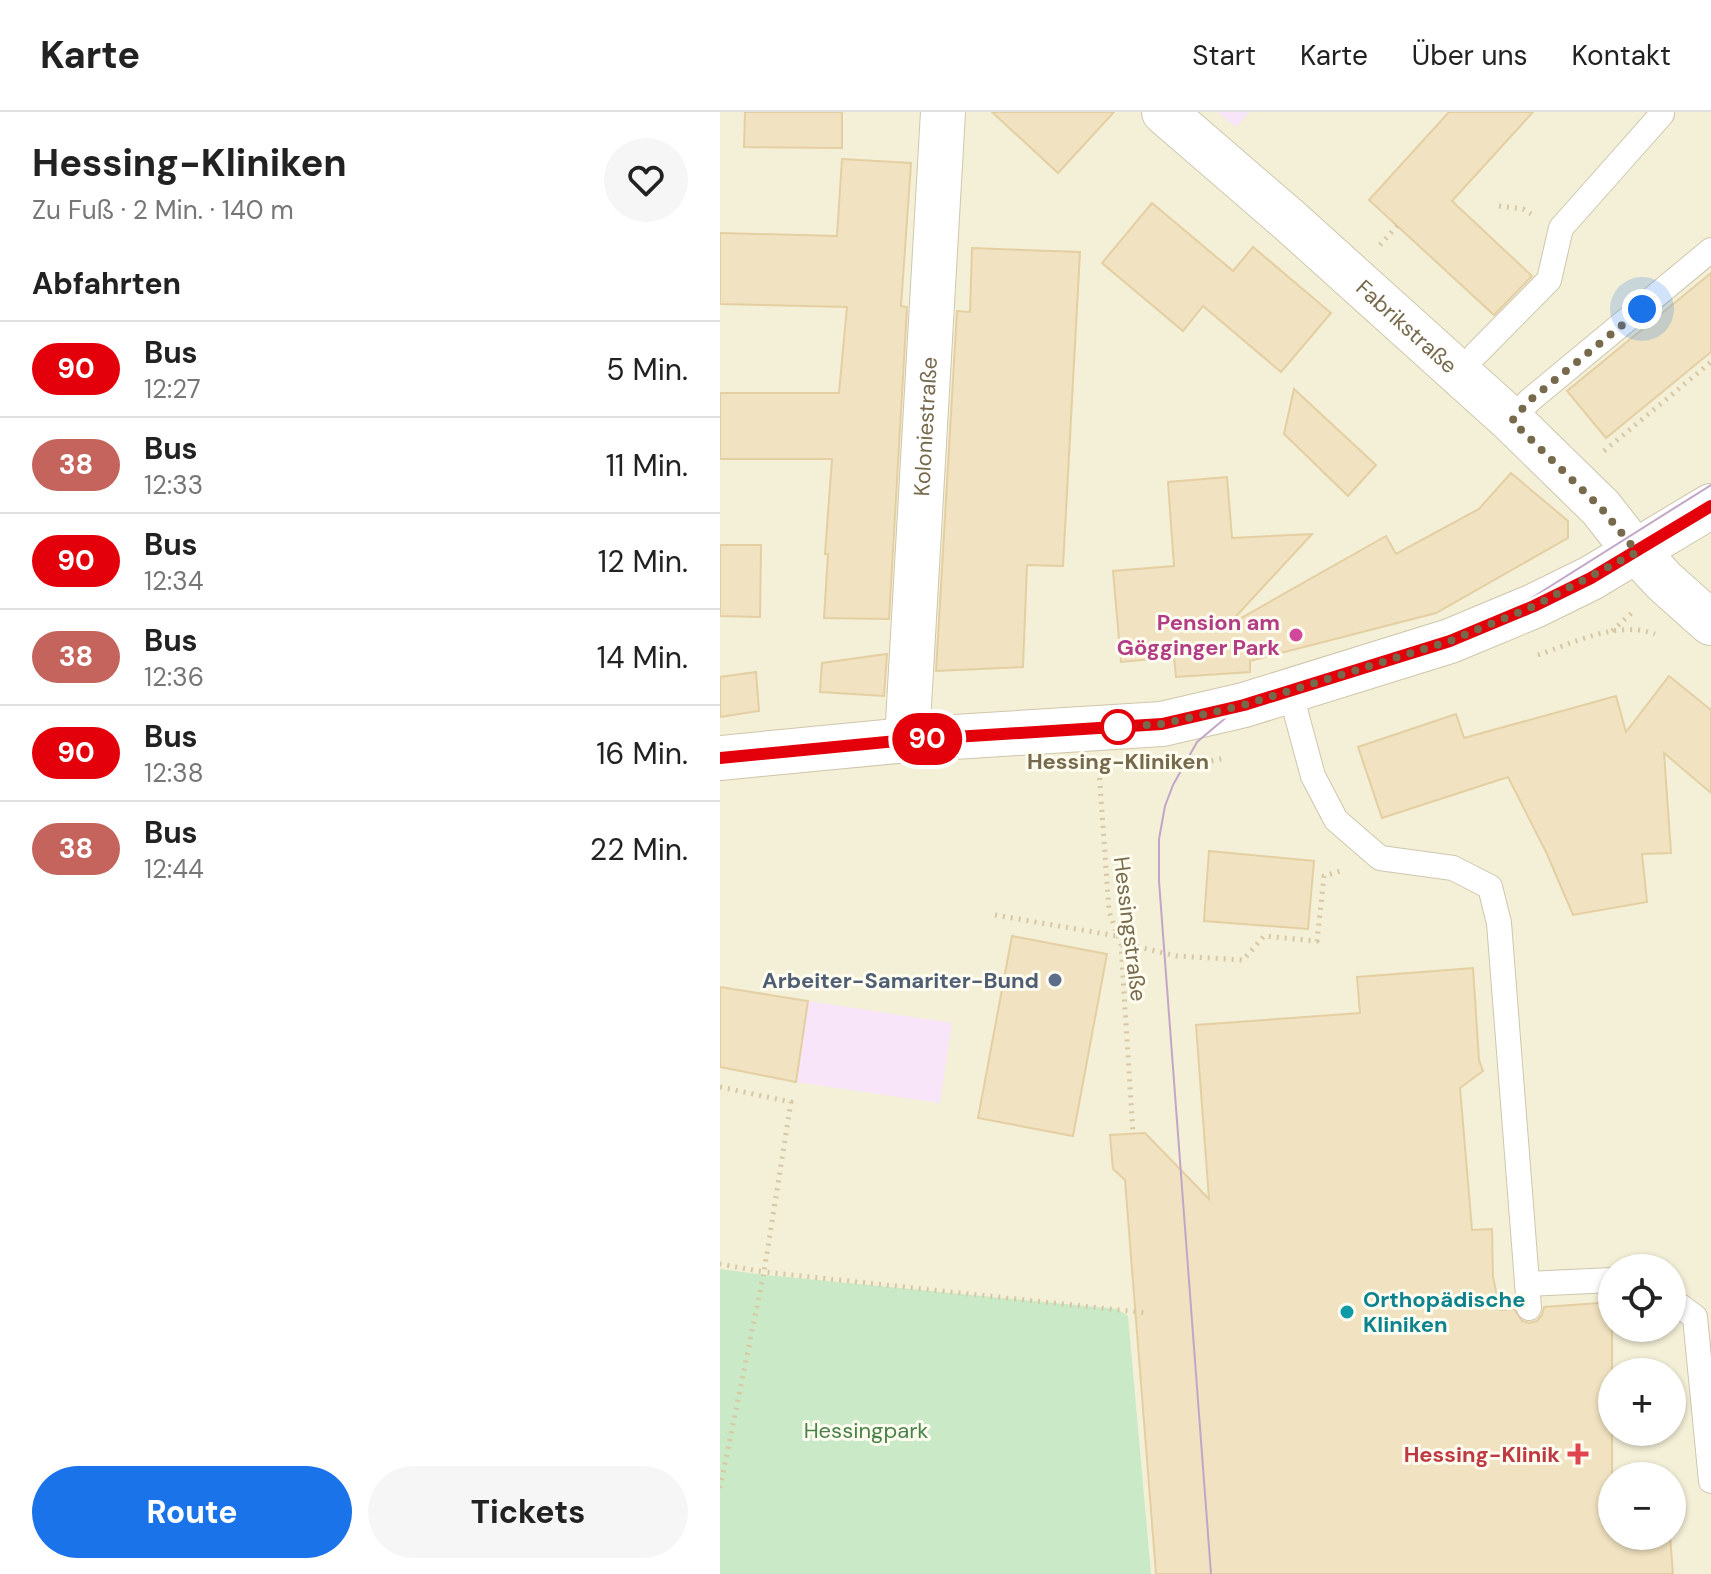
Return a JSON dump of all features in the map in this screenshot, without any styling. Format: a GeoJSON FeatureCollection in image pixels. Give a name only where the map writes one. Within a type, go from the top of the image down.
{"type":"FeatureCollection","features":[{"type":"Feature","properties":{"kind":"street","name":"Koloniestraße"},"geometry":{"type":"LineString","coordinates":[[907,740],[943,112]]}},
{"type":"Feature","properties":{"kind":"street","name":"Fabrikstraße"},"geometry":{"type":"LineString","coordinates":[[1164,112],[1512,421],[1601,508],[1664,581],[1711,623]]}},
{"type":"Feature","properties":{"kind":"street"},"geometry":{"type":"LineString","coordinates":[[720,758],[907,740],[1162,724],[1244,705],[1450,641],[1534,606],[1637,552],[1711,506]]}},
{"type":"Feature","properties":{"kind":"lane"},"geometry":{"type":"LineString","coordinates":[[1476,354],[1549,280],[1561,228],[1662,113]]}},
{"type":"Feature","properties":{"kind":"lane"},"geometry":{"type":"LineString","coordinates":[[1512,421],[1529,401],[1711,250]]}},
{"type":"Feature","properties":{"kind":"lane"},"geometry":{"type":"LineString","coordinates":[[1290,691],[1313,776],[1336,820],[1380,858],[1453,868],[1490,887],[1499,923],[1528,1296],[1598,1283]]}},
{"type":"Feature","properties":{"kind":"lane"},"geometry":{"type":"LineString","coordinates":[[1686,1310],[1695,1317],[1711,1481]]}},
{"type":"Feature","properties":{"kind":"path"},"geometry":{"type":"LineString","coordinates":[[1593,459],[1711,362]]}},
{"type":"Feature","properties":{"kind":"path"},"geometry":{"type":"LineString","coordinates":[[1611,632],[1636,629]]}},
{"type":"Feature","properties":{"kind":"path","name":"Hessingstraße"},"geometry":{"type":"LineString","coordinates":[[1096,729],[1109,911],[1121,945],[1133,1134]]}},
{"type":"Feature","properties":{"kind":"path"},"geometry":{"type":"LineString","coordinates":[[1121,945],[1176,956],[1243,960],[1264,936],[1317,941],[1324,876],[1380,858]]}},
{"type":"Feature","properties":{"kind":"path"},"geometry":{"type":"LineString","coordinates":[[995,915],[1118,936]]}},
{"type":"Feature","properties":{"kind":"path"},"geometry":{"type":"LineString","coordinates":[[720,1087],[791,1102],[764,1272],[720,1488]]}},
{"type":"Feature","properties":{"kind":"path"},"geometry":{"type":"LineString","coordinates":[[720,1264],[764,1272],[1147,1313]]}},
{"type":"Feature","properties":{"kind":"shaded area"},"geometry":{"type":"Polygon","coordinates":[[[720,112],[1711,112],[1711,1574],[720,1574],[720,112]]]}},
{"type":"Feature","properties":{"kind":"shaded area"},"geometry":{"type":"Polygon","coordinates":[[[1217,112],[1250,112],[1236,127],[1217,112]]]}},
{"type":"Feature","properties":{"kind":"shaded area"},"geometry":{"type":"Polygon","coordinates":[[[808,1001],[952,1023],[940,1103],[796,1082],[808,1001]]]}},
{"type":"Feature","properties":{"kind":"green space","name":"Hessingpark"},"geometry":{"type":"Polygon","coordinates":[[[720,1269],[1117,1309],[1128,1316],[1151,1574],[720,1574],[720,1269]]]}},
{"type":"Feature","properties":{"kind":"building"},"geometry":{"type":"Polygon","coordinates":[[[745,112],[842,112],[842,148],[744,147],[745,112]]]}},
{"type":"Feature","properties":{"kind":"building"},"geometry":{"type":"Polygon","coordinates":[[[992,112],[1114,112],[1058,173],[992,112]]]}},
{"type":"Feature","properties":{"kind":"building"},"geometry":{"type":"Polygon","coordinates":[[[1449,112],[1533,112],[1452,201],[1532,276],[1494,315],[1369,200],[1449,112]]]}},
{"type":"Feature","properties":{"kind":"building"},"geometry":{"type":"Polygon","coordinates":[[[842,159],[911,163],[901,306],[907,307],[889,619],[824,618],[832,459],[720,459],[720,393],[839,393],[847,307],[720,304],[720,233],[837,236],[842,159]]]}},
{"type":"Feature","properties":{"kind":"building"},"geometry":{"type":"Polygon","coordinates":[[[1152,203],[1233,271],[1253,247],[1331,313],[1281,372],[1203,306],[1183,331],[1102,263],[1152,203]]]}},
{"type":"Feature","properties":{"kind":"building"},"geometry":{"type":"Polygon","coordinates":[[[972,248],[1080,252],[1063,566],[1027,565],[1023,667],[936,671],[957,311],[970,312],[972,248]]]}},
{"type":"Feature","properties":{"kind":"building"},"geometry":{"type":"Polygon","coordinates":[[[1711,273],[1711,352],[1606,438],[1567,391],[1711,273]]]}},
{"type":"Feature","properties":{"kind":"building"},"geometry":{"type":"Polygon","coordinates":[[[1294,389],[1376,465],[1348,496],[1284,434],[1294,389]]]}},
{"type":"Feature","properties":{"kind":"building"},"geometry":{"type":"Polygon","coordinates":[[[1511,473],[1568,521],[1568,538],[1436,613],[1250,661],[1250,672],[1176,677],[1174,657],[1121,662],[1113,571],[1174,566],[1168,482],[1227,477],[1232,538],[1312,534],[1227,626],[1386,536],[1396,554],[1479,509],[1511,473]]]}},
{"type":"Feature","properties":{"kind":"building"},"geometry":{"type":"Polygon","coordinates":[[[720,545],[761,545],[760,617],[720,616],[720,545]]]}},
{"type":"Feature","properties":{"kind":"building"},"geometry":{"type":"Polygon","coordinates":[[[887,654],[884,696],[820,692],[822,663],[887,654]]]}},
{"type":"Feature","properties":{"kind":"building"},"geometry":{"type":"Polygon","coordinates":[[[756,672],[759,711],[720,717],[720,677],[756,672]]]}},
{"type":"Feature","properties":{"kind":"building"},"geometry":{"type":"Polygon","coordinates":[[[1669,676],[1711,710],[1711,793],[1664,753],[1671,853],[1642,854],[1647,902],[1573,915],[1547,854],[1508,777],[1382,818],[1358,747],[1456,714],[1464,738],[1616,696],[1626,732],[1669,676]]]}},
{"type":"Feature","properties":{"kind":"building"},"geometry":{"type":"Polygon","coordinates":[[[1209,851],[1314,861],[1308,929],[1204,921],[1209,851]]]}},
{"type":"Feature","properties":{"kind":"building"},"geometry":{"type":"Polygon","coordinates":[[[1012,936],[1107,954],[1073,1136],[978,1118],[1012,936]]]}},
{"type":"Feature","properties":{"kind":"building"},"geometry":{"type":"Polygon","coordinates":[[[1473,968],[1479,1060],[1483,1071],[1460,1088],[1472,1230],[1492,1229],[1493,1277],[1500,1310],[1514,1309],[1522,1321],[1529,1323],[1537,1321],[1544,1307],[1598,1303],[1598,1342],[1612,1342],[1612,1358],[1598,1358],[1598,1446],[1612,1446],[1612,1462],[1598,1462],[1598,1550],[1671,1550],[1673,1574],[1156,1574],[1125,1180],[1113,1169],[1110,1135],[1145,1133],[1209,1199],[1196,1025],[1360,1013],[1357,977],[1473,968]]]}},
{"type":"Feature","properties":{"kind":"building"},"geometry":{"type":"Polygon","coordinates":[[[720,987],[808,1001],[796,1082],[720,1067],[720,987]]]}},
{"type":"Feature","properties":{"kind":"tram line"},"geometry":{"type":"LineString","coordinates":[[1211,1574],[1159,881],[1159,839],[1165,806],[1173,785],[1197,742],[1235,710],[1289,684],[1449,633],[1530,599],[1711,485]]}},
{"type":"Feature","properties":{"kind":"bus line","name":"90"},"geometry":{"type":"LineString","coordinates":[[720,758],[907,740],[1162,724],[1244,705],[1450,641],[1534,606],[1591,578],[1711,506]]}},
{"type":"Feature","properties":{"kind":"place","name":"Pension am Gögginger Park"},"geometry":{"type":"Point","coordinates":[1296,635]}},
{"type":"Feature","properties":{"kind":"place","name":"Hessing-Kliniken"},"geometry":{"type":"Point","coordinates":[1118,727]}},
{"type":"Feature","properties":{"kind":"place","name":"Arbeiter-Samariter-Bund"},"geometry":{"type":"Point","coordinates":[1055,980]}},
{"type":"Feature","properties":{"kind":"place","name":"Orthopädische Kliniken"},"geometry":{"type":"Point","coordinates":[1347,1312]}},
{"type":"Feature","properties":{"kind":"place","name":"Hessing-Klinik"},"geometry":{"type":"Point","coordinates":[1578,1454]}},
{"type":"Feature","properties":{"kind":"route"},"geometry":{"type":"LineString","coordinates":[[1118,727],[1162,724],[1244,705],[1450,641],[1534,606],[1637,552],[1601,508],[1512,421],[1529,401],[1642,309]]}}]}
